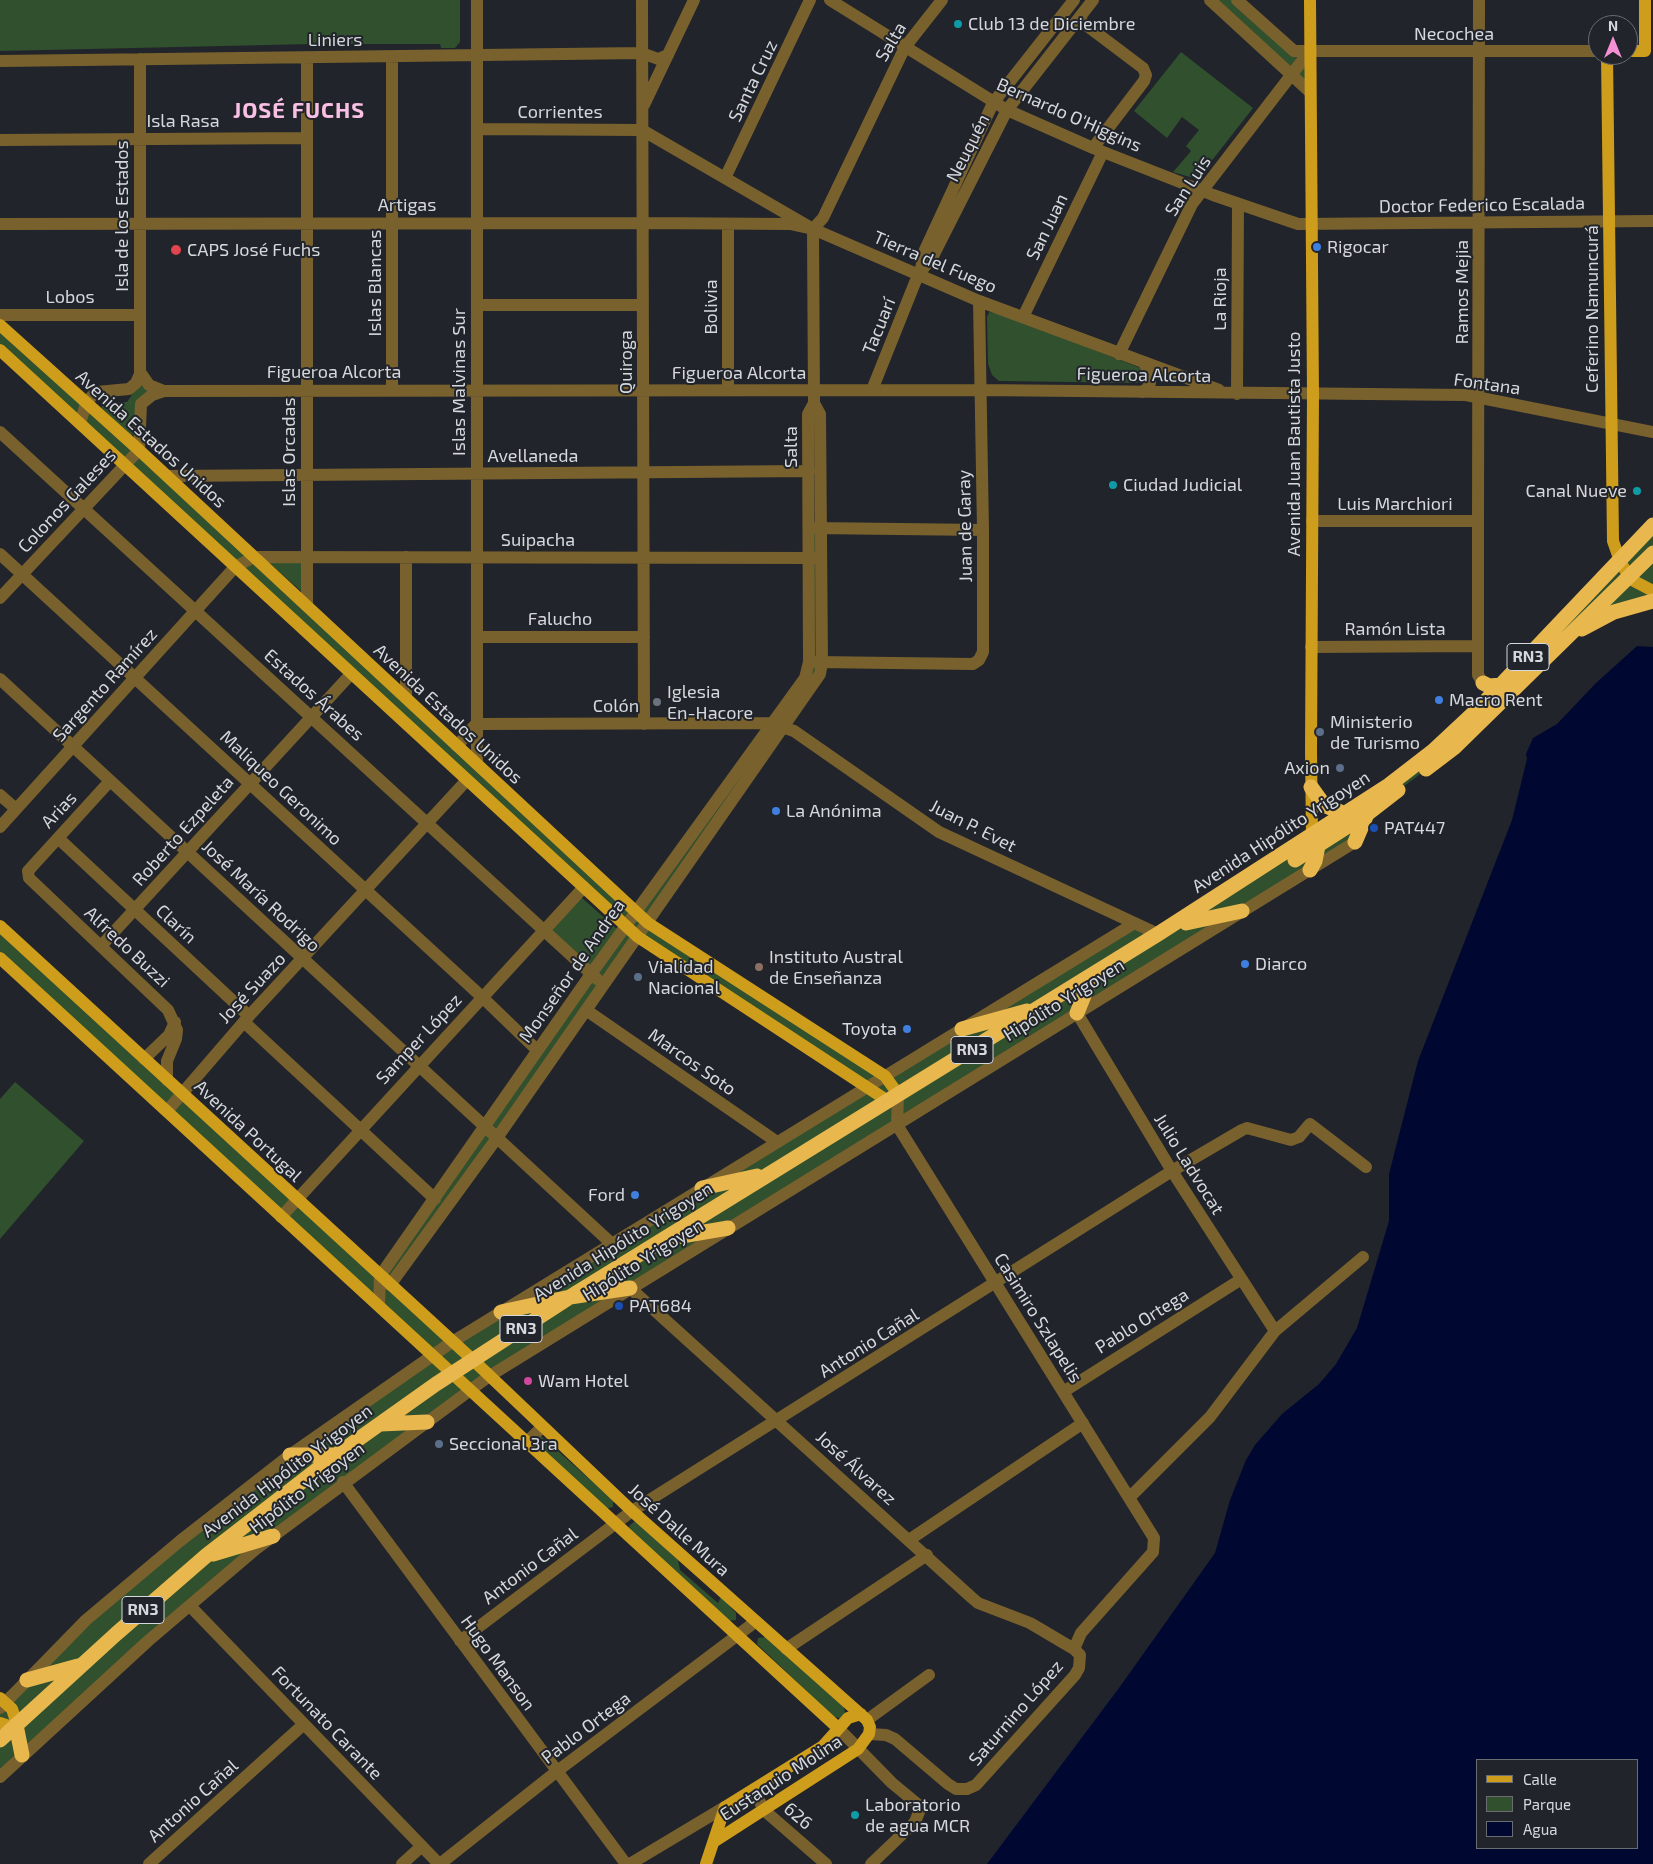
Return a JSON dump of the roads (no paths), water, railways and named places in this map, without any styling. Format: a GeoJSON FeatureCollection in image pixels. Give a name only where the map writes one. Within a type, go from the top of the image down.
{"type":"FeatureCollection","features":[{"type":"Feature","properties":{"kind":"highway","name":"Avenida Hipólito Yrigoyen"},"geometry":{"type":"LineString","coordinates":[[1158,934],[1186,923],[1315,841],[1345,814],[1389,785],[1433,751],[1502,685],[1653,525]]}},
{"type":"Feature","properties":{"kind":"highway"},"geometry":{"type":"LineString","coordinates":[[1540,663],[1653,553]]}},
{"type":"Feature","properties":{"kind":"highway","name":"RN3"},"geometry":{"type":"LineString","coordinates":[[1540,663],[1600,618],[1628,607],[1653,601]]}},
{"type":"Feature","properties":{"kind":"highway","name":"Avenida Hipólito Yrigoyen"},"geometry":{"type":"LineString","coordinates":[[0,1740],[80,1666],[207,1555],[336,1455],[380,1424],[453,1373],[570,1297],[768,1174],[1045,1006],[1158,934],[1315,841],[1367,814],[1455,747],[1540,663]]}},
{"type":"Feature","properties":{"kind":"highway"},"geometry":{"type":"LineString","coordinates":[[1482,683],[1489,686],[1502,685]]}},
{"type":"Feature","properties":{"kind":"highway"},"geometry":{"type":"LineString","coordinates":[[1311,788],[1324,805],[1345,814]]}},
{"type":"Feature","properties":{"kind":"highway"},"geometry":{"type":"LineString","coordinates":[[1355,842],[1367,814]]}},
{"type":"Feature","properties":{"kind":"highway"},"geometry":{"type":"LineString","coordinates":[[1310,870],[1315,861],[1315,841]]}},
{"type":"Feature","properties":{"kind":"highway"},"geometry":{"type":"LineString","coordinates":[[1186,923],[1242,911]]}},
{"type":"Feature","properties":{"kind":"highway"},"geometry":{"type":"LineString","coordinates":[[1077,1012],[1092,976]]}},
{"type":"Feature","properties":{"kind":"highway"},"geometry":{"type":"LineString","coordinates":[[962,1029],[1045,1006]]}},
{"type":"Feature","properties":{"kind":"highway"},"geometry":{"type":"LineString","coordinates":[[702,1188],[768,1174]]}},
{"type":"Feature","properties":{"kind":"highway"},"geometry":{"type":"LineString","coordinates":[[663,1239],[728,1228]]}},
{"type":"Feature","properties":{"kind":"highway"},"geometry":{"type":"LineString","coordinates":[[501,1312],[570,1297],[630,1288]]}},
{"type":"Feature","properties":{"kind":"highway"},"geometry":{"type":"LineString","coordinates":[[380,1424],[427,1422]]}},
{"type":"Feature","properties":{"kind":"highway"},"geometry":{"type":"LineString","coordinates":[[290,1455],[336,1455]]}},
{"type":"Feature","properties":{"kind":"highway"},"geometry":{"type":"LineString","coordinates":[[207,1555],[273,1536]]}},
{"type":"Feature","properties":{"kind":"highway"},"geometry":{"type":"LineString","coordinates":[[27,1680],[80,1666]]}},
{"type":"Feature","properties":{"kind":"highway"},"geometry":{"type":"LineString","coordinates":[[16,1725],[22,1755]]}},
{"type":"Feature","properties":{"kind":"main road","name":"Avenida Juan Bautista Justo"},"geometry":{"type":"LineString","coordinates":[[1310,0],[1309,91],[1313,394],[1311,788],[1315,841]]}},
{"type":"Feature","properties":{"kind":"main road"},"geometry":{"type":"LineString","coordinates":[[1645,0],[1649,50]]}},
{"type":"Feature","properties":{"kind":"main road","name":"Ceferino Namuncurá"},"geometry":{"type":"LineString","coordinates":[[1607,65],[1612,534],[1614,548],[1629,576]]}},
{"type":"Feature","properties":{"kind":"main road","name":"Avenida Estados Unidos"},"geometry":{"type":"LineString","coordinates":[[0,325],[139,450],[648,923],[885,1076],[893,1098]]}},
{"type":"Feature","properties":{"kind":"main road","name":"Avenida Estados Unidos"},"geometry":{"type":"LineString","coordinates":[[2,356],[125,464],[638,937],[866,1087],[893,1098]]}},
{"type":"Feature","properties":{"kind":"main road"},"geometry":{"type":"LineString","coordinates":[[1629,576],[1653,591]]}},
{"type":"Feature","properties":{"kind":"main road","name":"Avenida Portugal"},"geometry":{"type":"LineString","coordinates":[[0,926],[473,1360]]}},
{"type":"Feature","properties":{"kind":"main road"},"geometry":{"type":"LineString","coordinates":[[0,958],[838,1728]]}},
{"type":"Feature","properties":{"kind":"main road","name":"José Dalle Mura"},"geometry":{"type":"LineString","coordinates":[[473,1360],[632,1511],[864,1717]]}},
{"type":"Feature","properties":{"kind":"main road"},"geometry":{"type":"LineString","coordinates":[[0,1723],[9,1726],[16,1725],[14,1712],[2,1703]]}},
{"type":"Feature","properties":{"kind":"main road"},"geometry":{"type":"LineString","coordinates":[[715,1841],[724,1807],[823,1746],[838,1728],[854,1715],[864,1717],[870,1727],[869,1734]]}},
{"type":"Feature","properties":{"kind":"main road","name":"Eustaquio Molina"},"geometry":{"type":"LineString","coordinates":[[706,1864],[715,1841],[765,1811],[858,1749],[869,1734]]}},
{"type":"Feature","properties":{"kind":"street","name":"Islas Malvinas Sur"},"geometry":{"type":"LineString","coordinates":[[477,0],[477,764]]}},
{"type":"Feature","properties":{"kind":"street","name":"Quiroga"},"geometry":{"type":"LineString","coordinates":[[642,0],[644,724]]}},
{"type":"Feature","properties":{"kind":"street"},"geometry":{"type":"LineString","coordinates":[[642,107],[694,0]]}},
{"type":"Feature","properties":{"kind":"street","name":"Santa Cruz"},"geometry":{"type":"LineString","coordinates":[[726,176],[810,0]]}},
{"type":"Feature","properties":{"kind":"street","name":"Bernardo O'Higgins"},"geometry":{"type":"LineString","coordinates":[[830,0],[1007,110],[1098,150],[1238,204],[1298,224],[1311,224]]}},
{"type":"Feature","properties":{"kind":"street","name":"Salta"},"geometry":{"type":"LineString","coordinates":[[816,662],[815,528],[820,414],[814,396],[813,228],[823,218],[905,47],[942,0]]}},
{"type":"Feature","properties":{"kind":"street","name":"Neuquén"},"geometry":{"type":"LineString","coordinates":[[919,272],[924,252],[993,103],[1074,0]]}},
{"type":"Feature","properties":{"kind":"street","name":"Neuquén"},"geometry":{"type":"LineString","coordinates":[[919,272],[933,256],[1007,110],[1093,0]]}},
{"type":"Feature","properties":{"kind":"street"},"geometry":{"type":"LineString","coordinates":[[1210,0],[1309,91]]}},
{"type":"Feature","properties":{"kind":"street","name":"Necochea"},"geometry":{"type":"LineString","coordinates":[[1237,0],[1294,50],[1310,52],[1588,51]]}},
{"type":"Feature","properties":{"kind":"street","name":"Ramos Mejia"},"geometry":{"type":"LineString","coordinates":[[1479,0],[1478,675],[1482,683]]}},
{"type":"Feature","properties":{"kind":"street","name":"San Juan"},"geometry":{"type":"LineString","coordinates":[[1022,317],[1098,150],[1144,81],[1146,75],[1143,68],[1078,19]]}},
{"type":"Feature","properties":{"kind":"street","name":"San Luis"},"geometry":{"type":"LineString","coordinates":[[1119,354],[1192,204],[1310,52]]}},
{"type":"Feature","properties":{"kind":"street","name":"Liniers"},"geometry":{"type":"LineString","coordinates":[[0,61],[642,53],[658,59],[668,55]]}},
{"type":"Feature","properties":{"kind":"street","name":"Islas Blancas"},"geometry":{"type":"LineString","coordinates":[[392,57],[392,390]]}},
{"type":"Feature","properties":{"kind":"street","name":"Islas Orcadas"},"geometry":{"type":"LineString","coordinates":[[307,58],[307,606]]}},
{"type":"Feature","properties":{"kind":"street","name":"Isla de los Estados"},"geometry":{"type":"LineString","coordinates":[[140,59],[140,372]]}},
{"type":"Feature","properties":{"kind":"street","name":"Corrientes"},"geometry":{"type":"LineString","coordinates":[[477,129],[642,130]]}},
{"type":"Feature","properties":{"kind":"street","name":"Tierra del Fuego"},"geometry":{"type":"LineString","coordinates":[[642,130],[726,176],[813,228],[919,272],[979,301],[1119,354],[1234,394]]}},
{"type":"Feature","properties":{"kind":"street","name":"Isla Rasa"},"geometry":{"type":"LineString","coordinates":[[0,140],[307,138]]}},
{"type":"Feature","properties":{"kind":"street","name":"La Rioja"},"geometry":{"type":"LineString","coordinates":[[1234,394],[1238,204]]}},
{"type":"Feature","properties":{"kind":"street","name":"Doctor Federico Escalada"},"geometry":{"type":"LineString","coordinates":[[1311,224],[1653,221]]}},
{"type":"Feature","properties":{"kind":"street","name":"Artigas"},"geometry":{"type":"LineString","coordinates":[[0,224],[643,223],[790,224],[813,228]]}},
{"type":"Feature","properties":{"kind":"street","name":"Bolivia"},"geometry":{"type":"LineString","coordinates":[[728,224],[728,390]]}},
{"type":"Feature","properties":{"kind":"street","name":"Tacuarí"},"geometry":{"type":"LineString","coordinates":[[872,390],[919,272]]}},
{"type":"Feature","properties":{"kind":"street","name":"Juan de Garay"},"geometry":{"type":"LineString","coordinates":[[816,662],[973,664],[979,660],[983,652],[979,301]]}},
{"type":"Feature","properties":{"kind":"street"},"geometry":{"type":"LineString","coordinates":[[477,305],[643,305]]}},
{"type":"Feature","properties":{"kind":"street","name":"Lobos"},"geometry":{"type":"LineString","coordinates":[[0,315],[140,315]]}},
{"type":"Feature","properties":{"kind":"street"},"geometry":{"type":"LineString","coordinates":[[1142,392],[1150,387],[1149,371],[1143,362]]}},
{"type":"Feature","properties":{"kind":"street"},"geometry":{"type":"LineString","coordinates":[[80,423],[86,404],[97,392],[126,390],[136,383],[140,372]]}},
{"type":"Feature","properties":{"kind":"street"},"geometry":{"type":"LineString","coordinates":[[140,372],[152,387],[164,391]]}},
{"type":"Feature","properties":{"kind":"street","name":"Figueroa Alcorta"},"geometry":{"type":"LineString","coordinates":[[164,391],[728,390],[814,396],[872,390],[1313,394]]}},
{"type":"Feature","properties":{"kind":"street"},"geometry":{"type":"LineString","coordinates":[[139,450],[141,404],[152,395],[164,391]]}},
{"type":"Feature","properties":{"kind":"street","name":"Fontana"},"geometry":{"type":"LineString","coordinates":[[1313,394],[1479,397],[1610,425],[1653,432]]}},
{"type":"Feature","properties":{"kind":"street","name":"Salta"},"geometry":{"type":"LineString","coordinates":[[814,396],[808,414],[809,471],[815,528]]}},
{"type":"Feature","properties":{"kind":"street","name":"Estados Árabes"},"geometry":{"type":"LineString","coordinates":[[0,432],[428,823],[603,986]]}},
{"type":"Feature","properties":{"kind":"street","name":"Colonos Galeses"},"geometry":{"type":"LineString","coordinates":[[0,598],[139,450]]}},
{"type":"Feature","properties":{"kind":"street","name":"Avellaneda"},"geometry":{"type":"LineString","coordinates":[[167,476],[809,471]]}},
{"type":"Feature","properties":{"kind":"street","name":"Luis Marchiori"},"geometry":{"type":"LineString","coordinates":[[1312,521],[1478,522]]}},
{"type":"Feature","properties":{"kind":"street"},"geometry":{"type":"LineString","coordinates":[[815,528],[983,530]]}},
{"type":"Feature","properties":{"kind":"street","name":"Maliqueo Geronimo"},"geometry":{"type":"LineString","coordinates":[[0,554],[482,997],[537,1050]]}},
{"type":"Feature","properties":{"kind":"street"},"geometry":{"type":"LineString","coordinates":[[235,567],[254,557]]}},
{"type":"Feature","properties":{"kind":"street","name":"Suipacha"},"geometry":{"type":"LineString","coordinates":[[254,557],[815,558]]}},
{"type":"Feature","properties":{"kind":"street"},"geometry":{"type":"LineString","coordinates":[[406,557],[406,698]]}},
{"type":"Feature","properties":{"kind":"street","name":"Sargento Ramírez"},"geometry":{"type":"LineString","coordinates":[[0,827],[235,567]]}},
{"type":"Feature","properties":{"kind":"street","name":"Falucho"},"geometry":{"type":"LineString","coordinates":[[477,637],[644,637]]}},
{"type":"Feature","properties":{"kind":"street","name":"Ramón Lista"},"geometry":{"type":"LineString","coordinates":[[1311,647],[1478,646]]}},
{"type":"Feature","properties":{"kind":"street","name":"Monseñor de Andrea"},"geometry":{"type":"LineString","coordinates":[[380,1276],[486,1127],[537,1050],[770,723],[816,662]]}},
{"type":"Feature","properties":{"kind":"street","name":"Monseñor de Andrea"},"geometry":{"type":"LineString","coordinates":[[390,1285],[497,1138],[784,727],[820,674],[816,662]]}},
{"type":"Feature","properties":{"kind":"street","name":"Roberto Ezpeleta"},"geometry":{"type":"LineString","coordinates":[[101,946],[351,674]]}},
{"type":"Feature","properties":{"kind":"street","name":"José María Rodrigo"},"geometry":{"type":"LineString","coordinates":[[0,679],[611,1243]]}},
{"type":"Feature","properties":{"kind":"street","name":"Colón"},"geometry":{"type":"LineString","coordinates":[[476,724],[770,723],[784,727]]}},
{"type":"Feature","properties":{"kind":"street"},"geometry":{"type":"LineString","coordinates":[[458,746],[476,724]]}},
{"type":"Feature","properties":{"kind":"street","name":"Juan P. Evet"},"geometry":{"type":"LineString","coordinates":[[784,727],[794,731],[926,825],[1132,924],[1158,934]]}},
{"type":"Feature","properties":{"kind":"street","name":"José Suazo"},"geometry":{"type":"LineString","coordinates":[[167,1111],[246,1019],[467,780]]}},
{"type":"Feature","properties":{"kind":"street","name":"Arias"},"geometry":{"type":"LineString","coordinates":[[33,863],[110,781]]}},
{"type":"Feature","properties":{"kind":"street"},"geometry":{"type":"LineString","coordinates":[[0,794],[16,809]]}},
{"type":"Feature","properties":{"kind":"street","name":"Clarín"},"geometry":{"type":"LineString","coordinates":[[58,838],[434,1199]]}},
{"type":"Feature","properties":{"kind":"street","name":"Hipólito Yrigoyen"},"geometry":{"type":"LineString","coordinates":[[0,1777],[22,1755],[190,1606],[273,1536],[343,1482],[488,1376],[728,1228],[898,1120],[1355,842]]}},
{"type":"Feature","properties":{"kind":"street","name":"Alfredo Buzzi"},"geometry":{"type":"LineString","coordinates":[[33,863],[28,871],[29,878],[168,1010],[174,1022]]}},
{"type":"Feature","properties":{"kind":"street","name":"Samper López"},"geometry":{"type":"LineString","coordinates":[[281,1217],[418,1065],[584,887]]}},
{"type":"Feature","properties":{"kind":"street","name":"Hipólito Yrigoyen"},"geometry":{"type":"LineString","coordinates":[[2,1703],[86,1620],[180,1541],[290,1455],[452,1342],[1132,924]]}},
{"type":"Feature","properties":{"kind":"street","name":"Marcos Soto"},"geometry":{"type":"LineString","coordinates":[[586,1010],[777,1142]]}},
{"type":"Feature","properties":{"kind":"street","name":"Julio Ladvocat"},"geometry":{"type":"LineString","coordinates":[[1077,1012],[1172,1171],[1240,1280],[1275,1331]]}},
{"type":"Feature","properties":{"kind":"street"},"geometry":{"type":"LineString","coordinates":[[144,1059],[169,1035],[174,1022]]}},
{"type":"Feature","properties":{"kind":"street"},"geometry":{"type":"LineString","coordinates":[[167,1080],[166,1060],[176,1039],[174,1022]]}},
{"type":"Feature","properties":{"kind":"street","name":"Casimiro Szlapelis"},"geometry":{"type":"LineString","coordinates":[[893,1098],[898,1120],[996,1283],[1154,1538]]}},
{"type":"Feature","properties":{"kind":"street","name":"Antonio Cañal"},"geometry":{"type":"LineString","coordinates":[[460,1641],[632,1511],[1172,1171],[1248,1128],[1291,1140],[1299,1137],[1310,1124],[1366,1167]]}},
{"type":"Feature","properties":{"kind":"street"},"geometry":{"type":"LineString","coordinates":[[1129,1498],[1210,1417],[1275,1331],[1363,1257]]}},
{"type":"Feature","properties":{"kind":"street"},"geometry":{"type":"LineString","coordinates":[[378,1306],[380,1276]]}},
{"type":"Feature","properties":{"kind":"street","name":"Pablo Ortega"},"geometry":{"type":"LineString","coordinates":[[1063,1392],[1240,1280]]}},
{"type":"Feature","properties":{"kind":"street","name":"José Álvarez"},"geometry":{"type":"LineString","coordinates":[[630,1288],[978,1603],[1030,1623],[1074,1649]]}},
{"type":"Feature","properties":{"kind":"street"},"geometry":{"type":"LineString","coordinates":[[909,1540],[1083,1423]]}},
{"type":"Feature","properties":{"kind":"street"},"geometry":{"type":"LineString","coordinates":[[527,1442],[542,1427]]}},
{"type":"Feature","properties":{"kind":"street","name":"Hugo Manson"},"geometry":{"type":"LineString","coordinates":[[343,1482],[556,1772],[628,1864]]}},
{"type":"Feature","properties":{"kind":"street","name":"Saturnino López"},"geometry":{"type":"LineString","coordinates":[[869,1734],[886,1735],[895,1739],[956,1789],[967,1789],[976,1785],[1074,1675],[1080,1660],[1074,1649],[1081,1633],[1153,1552],[1154,1538]]}},
{"type":"Feature","properties":{"kind":"street"},"geometry":{"type":"LineString","coordinates":[[786,1649],[927,1555]]}},
{"type":"Feature","properties":{"kind":"street","name":"Fortunato Carante"},"geometry":{"type":"LineString","coordinates":[[190,1606],[439,1864]]}},
{"type":"Feature","properties":{"kind":"street","name":"Pablo Ortega"},"geometry":{"type":"LineString","coordinates":[[439,1864],[556,1772],[755,1622]]}},
{"type":"Feature","properties":{"kind":"street"},"geometry":{"type":"LineString","coordinates":[[864,1717],[929,1675]]}},
{"type":"Feature","properties":{"kind":"street","name":"Antonio Cañal"},"geometry":{"type":"LineString","coordinates":[[150,1864],[304,1724]]}},
{"type":"Feature","properties":{"kind":"street"},"geometry":{"type":"LineString","coordinates":[[838,1728],[892,1783],[921,1807],[915,1822],[871,1864]]}},
{"type":"Feature","properties":{"kind":"street","name":"626"},"geometry":{"type":"LineString","coordinates":[[753,1790],[765,1811],[826,1864]]}},
{"type":"Feature","properties":{"kind":"street"},"geometry":{"type":"LineString","coordinates":[[628,1864],[724,1807]]}},
{"type":"Feature","properties":{"kind":"street"},"geometry":{"type":"LineString","coordinates":[[402,1864],[422,1846]]}},
{"type":"Feature","properties":{"kind":"water"},"geometry":{"type":"Polygon","coordinates":[[[1637,646],[1653,647],[1653,1864],[987,1864],[1119,1688],[1215,1553],[1230,1500],[1246,1460],[1255,1445],[1282,1414],[1319,1384],[1336,1364],[1357,1328],[1389,1221],[1389,1174],[1418,1061],[1512,820],[1527,759],[1526,754],[1533,738],[1557,724],[1596,683],[1637,646]]]}},
{"type":"Feature","properties":{"kind":"place","name":"Club 13 de Diciembre"},"geometry":{"type":"Point","coordinates":[958,24]}},
{"type":"Feature","properties":{"kind":"place","name":"Rigocar"},"geometry":{"type":"Point","coordinates":[1317,247]}},
{"type":"Feature","properties":{"kind":"place","name":"CAPS José Fuchs"},"geometry":{"type":"Point","coordinates":[176,250]}},
{"type":"Feature","properties":{"kind":"place","name":"Ciudad Judicial"},"geometry":{"type":"Point","coordinates":[1113,485]}},
{"type":"Feature","properties":{"kind":"place","name":"Canal Nueve"},"geometry":{"type":"Point","coordinates":[1637,491]}},
{"type":"Feature","properties":{"kind":"place","name":"Macro Rent"},"geometry":{"type":"Point","coordinates":[1439,700]}},
{"type":"Feature","properties":{"kind":"place","name":"Iglesia En-Hacore"},"geometry":{"type":"Point","coordinates":[657,702]}},
{"type":"Feature","properties":{"kind":"place","name":"Ministerio de Turismo"},"geometry":{"type":"Point","coordinates":[1320,732]}},
{"type":"Feature","properties":{"kind":"place","name":"Axion"},"geometry":{"type":"Point","coordinates":[1340,768]}},
{"type":"Feature","properties":{"kind":"place","name":"La Anónima"},"geometry":{"type":"Point","coordinates":[776,811]}},
{"type":"Feature","properties":{"kind":"place","name":"PAT447"},"geometry":{"type":"Point","coordinates":[1374,828]}},
{"type":"Feature","properties":{"kind":"place","name":"Diarco"},"geometry":{"type":"Point","coordinates":[1245,964]}},
{"type":"Feature","properties":{"kind":"place","name":"Instituto Austral de Enseñanza"},"geometry":{"type":"Point","coordinates":[759,967]}},
{"type":"Feature","properties":{"kind":"place","name":"Vialidad Nacional"},"geometry":{"type":"Point","coordinates":[638,977]}},
{"type":"Feature","properties":{"kind":"place","name":"Toyota"},"geometry":{"type":"Point","coordinates":[907,1029]}},
{"type":"Feature","properties":{"kind":"place","name":"Ford"},"geometry":{"type":"Point","coordinates":[635,1195]}},
{"type":"Feature","properties":{"kind":"place","name":"PAT684"},"geometry":{"type":"Point","coordinates":[619,1306]}},
{"type":"Feature","properties":{"kind":"place","name":"Wam Hotel"},"geometry":{"type":"Point","coordinates":[528,1381]}},
{"type":"Feature","properties":{"kind":"place","name":"Seccional 3ra"},"geometry":{"type":"Point","coordinates":[439,1444]}},
{"type":"Feature","properties":{"kind":"place","name":"Laboratorio de agua MCR"},"geometry":{"type":"Point","coordinates":[855,1815]}},
{"type":"Feature","properties":{"kind":"district","name":"JOSÉ FUCHS"},"geometry":{"type":"Point","coordinates":[299,111]}}]}
